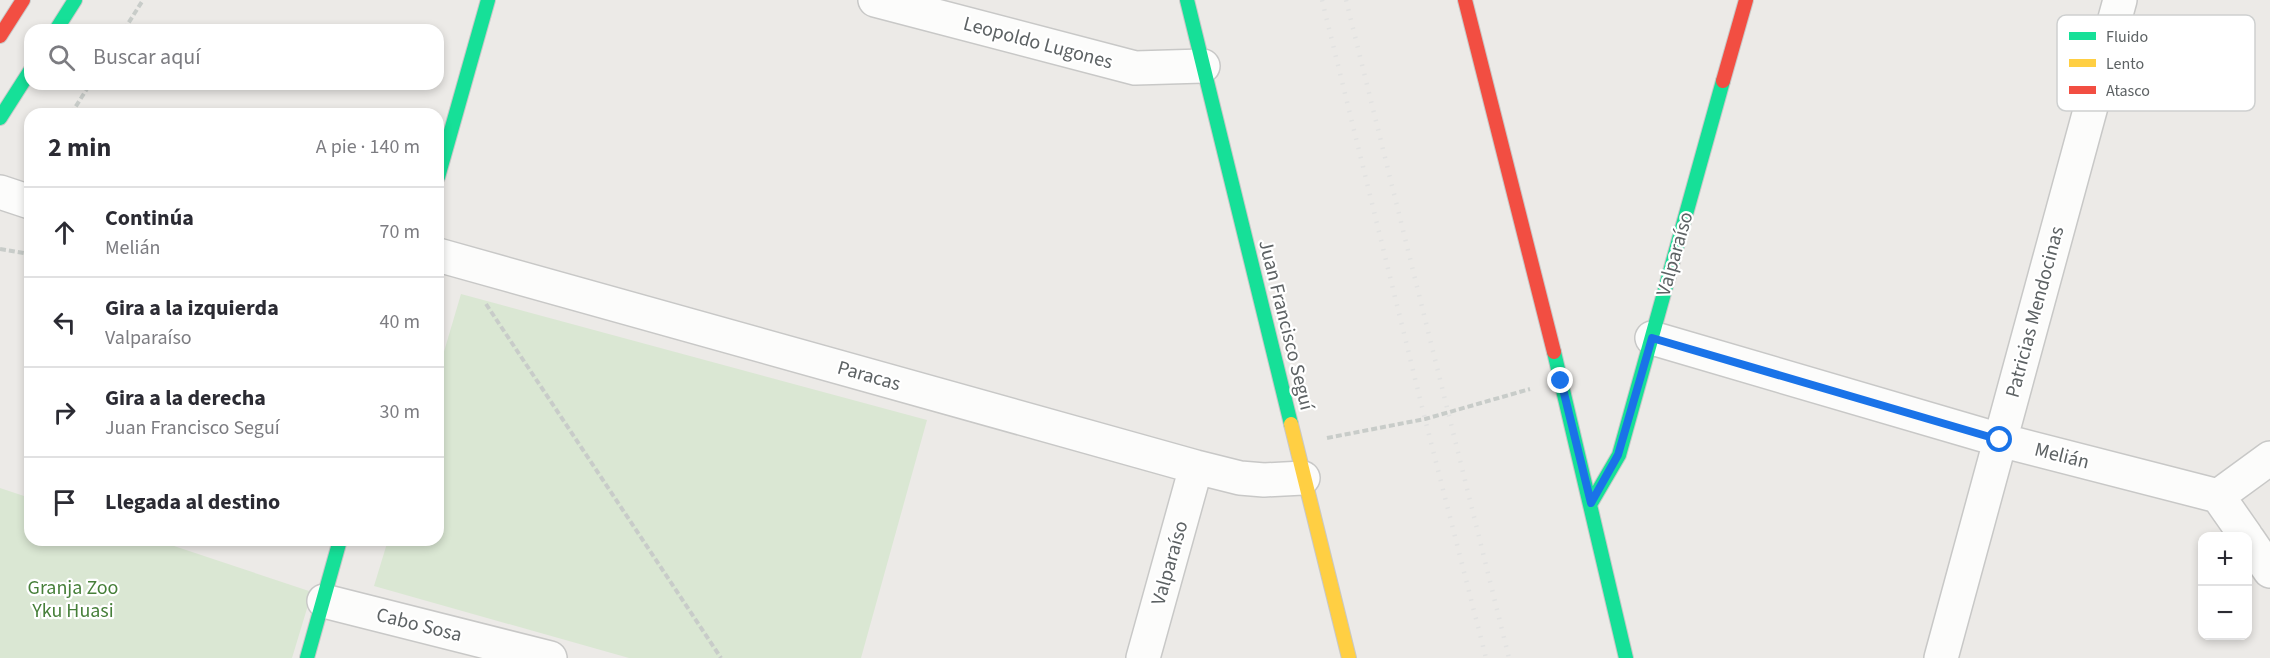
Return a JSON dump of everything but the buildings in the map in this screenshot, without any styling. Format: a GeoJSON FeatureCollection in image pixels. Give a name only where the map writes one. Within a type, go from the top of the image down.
{"type":"FeatureCollection","features":[{"type":"Feature","properties":{"kind":"street"},"geometry":{"type":"LineString","coordinates":[[0,36],[23,0]]}},
{"type":"Feature","properties":{"kind":"street"},"geometry":{"type":"LineString","coordinates":[[60,24],[75,0]]}},
{"type":"Feature","properties":{"kind":"street"},"geometry":{"type":"LineString","coordinates":[[444,156],[488,0]]}},
{"type":"Feature","properties":{"kind":"street","name":"Leopoldo Lugones"},"geometry":{"type":"LineString","coordinates":[[874,0],[1134,68],[1203,66]]}},
{"type":"Feature","properties":{"kind":"street","name":"Juan Francisco Seguí"},"geometry":{"type":"LineString","coordinates":[[1187,0],[1349,658]]}},
{"type":"Feature","properties":{"kind":"street"},"geometry":{"type":"LineString","coordinates":[[1465,0],[1591,503],[1626,658]]}},
{"type":"Feature","properties":{"kind":"street","name":"Valparaíso"},"geometry":{"type":"LineString","coordinates":[[1591,503],[1618,455],[1746,0]]}},
{"type":"Feature","properties":{"kind":"street","name":"Patricias Mendocinas"},"geometry":{"type":"LineString","coordinates":[[2116,15],[2120,0]]}},
{"type":"Feature","properties":{"kind":"street"},"geometry":{"type":"LineString","coordinates":[[0,118],[24,80]]}},
{"type":"Feature","properties":{"kind":"street","name":"Patricias Mendocinas"},"geometry":{"type":"LineString","coordinates":[[1941,658],[2090,111]]}},
{"type":"Feature","properties":{"kind":"street"},"geometry":{"type":"LineString","coordinates":[[0,192],[24,200]]}},
{"type":"Feature","properties":{"kind":"street","name":"Paracas"},"geometry":{"type":"LineString","coordinates":[[448,258],[1196,467],[1240,478],[1264,480],[1303,478]]}},
{"type":"Feature","properties":{"kind":"street","name":"Melián"},"geometry":{"type":"LineString","coordinates":[[1652,338],[2000,440],[2218,496]]}},
{"type":"Feature","properties":{"kind":"street"},"geometry":{"type":"LineString","coordinates":[[2243,532],[2218,496],[2270,458]]}},
{"type":"Feature","properties":{"kind":"street","name":"Valparaíso"},"geometry":{"type":"LineString","coordinates":[[1143,658],[1196,467]]}},
{"type":"Feature","properties":{"kind":"street"},"geometry":{"type":"LineString","coordinates":[[2252,545],[2270,571]]}},
{"type":"Feature","properties":{"kind":"street"},"geometry":{"type":"LineString","coordinates":[[307,658],[338,546]]}},
{"type":"Feature","properties":{"kind":"street","name":"Cabo Sosa"},"geometry":{"type":"LineString","coordinates":[[324,601],[550,658]]}},
{"type":"Feature","properties":{"kind":"path"},"geometry":{"type":"LineString","coordinates":[[128,24],[143,0]]}},
{"type":"Feature","properties":{"kind":"path"},"geometry":{"type":"LineString","coordinates":[[75,108],[86,90]]}},
{"type":"Feature","properties":{"kind":"path"},"geometry":{"type":"LineString","coordinates":[[0,249],[24,253]]}},
{"type":"Feature","properties":{"kind":"path"},"geometry":{"type":"LineString","coordinates":[[448,258],[721,658]]}},
{"type":"Feature","properties":{"kind":"path"},"geometry":{"type":"LineString","coordinates":[[1327,438],[1425,419],[1561,381]]}},
{"type":"Feature","properties":{"kind":"green space"},"geometry":{"type":"Polygon","coordinates":[[[461,294],[927,420],[861,658],[629,658],[374,586],[386,546],[444,546],[444,352],[461,294]]]}},
{"type":"Feature","properties":{"kind":"green space","name":"Granja Zoo Yku Huasi"},"geometry":{"type":"Polygon","coordinates":[[[0,488],[24,496],[24,546],[174,546],[312,592],[292,658],[0,658],[0,488]]]}},
{"type":"Feature","properties":{"kind":"railway"},"geometry":{"type":"LineString","coordinates":[[1322,0],[1486,658]]}},
{"type":"Feature","properties":{"kind":"railway"},"geometry":{"type":"LineString","coordinates":[[1346,0],[1509,658]]}},
{"type":"Feature","properties":{"kind":"traffic: fast"},"geometry":{"type":"LineString","coordinates":[[60,24],[75,0]]}},
{"type":"Feature","properties":{"kind":"traffic: fast"},"geometry":{"type":"LineString","coordinates":[[444,156],[488,0]]}},
{"type":"Feature","properties":{"kind":"traffic: fast"},"geometry":{"type":"LineString","coordinates":[[1187,0],[1291,424]]}},
{"type":"Feature","properties":{"kind":"traffic: fast"},"geometry":{"type":"LineString","coordinates":[[0,118],[24,80]]}},
{"type":"Feature","properties":{"kind":"traffic: fast"},"geometry":{"type":"LineString","coordinates":[[1591,503],[1619,455],[1723,81]]}},
{"type":"Feature","properties":{"kind":"traffic: fast"},"geometry":{"type":"LineString","coordinates":[[1554,352],[1626,658]]}},
{"type":"Feature","properties":{"kind":"traffic: fast"},"geometry":{"type":"LineString","coordinates":[[307,658],[338,546]]}},
{"type":"Feature","properties":{"kind":"traffic: slow"},"geometry":{"type":"LineString","coordinates":[[1291,424],[1349,658]]}},
{"type":"Feature","properties":{"kind":"traffic: jam"},"geometry":{"type":"LineString","coordinates":[[0,36],[23,0]]}},
{"type":"Feature","properties":{"kind":"traffic: jam"},"geometry":{"type":"LineString","coordinates":[[1465,0],[1554,352]]}},
{"type":"Feature","properties":{"kind":"traffic: jam"},"geometry":{"type":"LineString","coordinates":[[1723,81],[1746,0]]}},
{"type":"Feature","properties":{"kind":"route"},"geometry":{"type":"LineString","coordinates":[[1561,381],[1591,503],[1618,455],[1652,338],[2000,440]]}}]}
